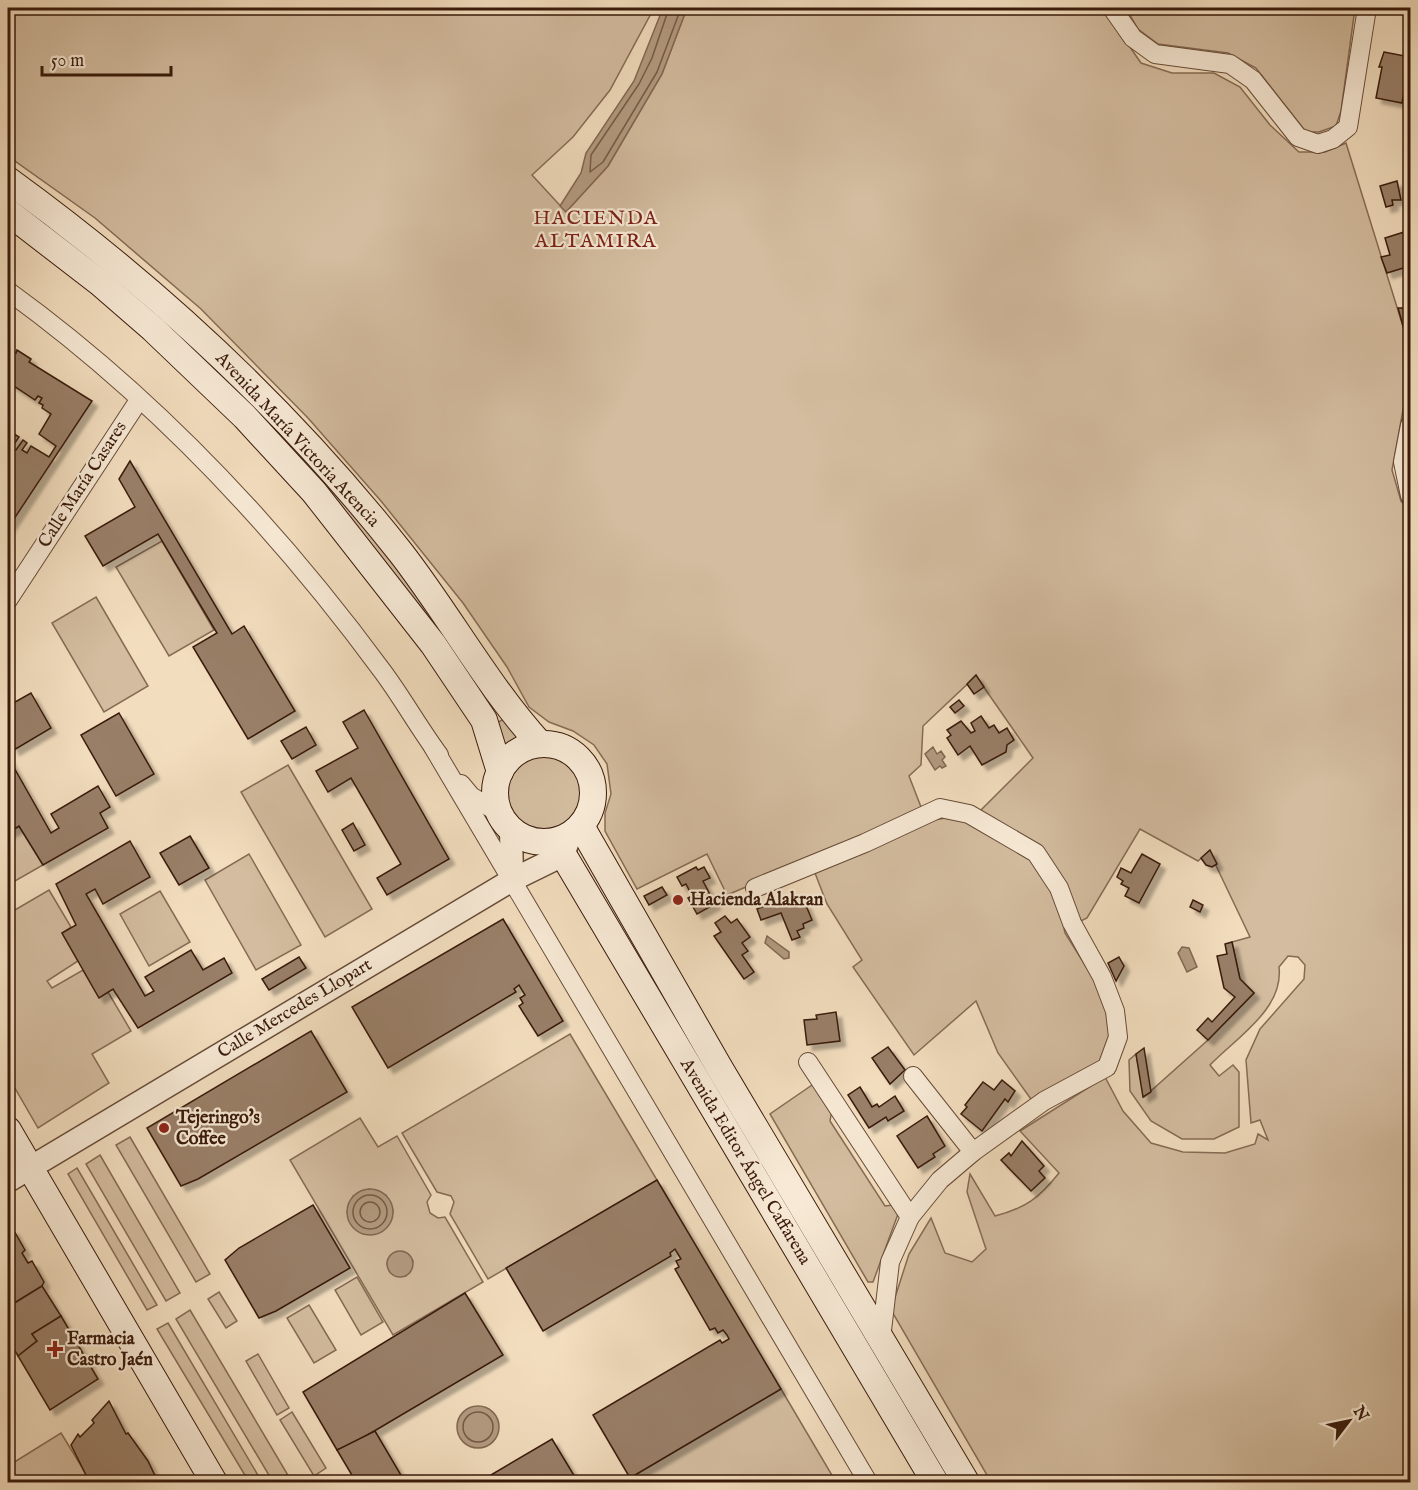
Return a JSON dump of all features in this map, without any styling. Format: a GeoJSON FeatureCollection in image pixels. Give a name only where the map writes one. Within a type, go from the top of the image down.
{"type":"FeatureCollection","features":[{"type":"Feature","properties":{"kind":"main road","name":"Avenida María Victoria Atencia"},"geometry":{"type":"LineString","coordinates":[[8,180],[126,270],[171,309],[264,398],[334,474],[401,553],[540,744]]}},
{"type":"Feature","properties":{"kind":"main road","name":"Avenida María Victoria Atencia"},"geometry":{"type":"LineString","coordinates":[[8,212],[100,284],[153,330],[245,417],[314,492],[434,644],[484,720],[500,772]]}},
{"type":"Feature","properties":{"kind":"main road"},"geometry":{"type":"LineString","coordinates":[[540,744],[554,745],[568,750],[588,771],[593,799],[567,839],[531,841],[505,821],[495,792],[500,772],[516,753],[540,744]]}},
{"type":"Feature","properties":{"kind":"main road","name":"Avenida Editor Ángel Caffarena"},"geometry":{"type":"LineString","coordinates":[[567,839],[719,1067],[966,1482]]}},
{"type":"Feature","properties":{"kind":"main road","name":"Avenida Editor Ángel Caffarena"},"geometry":{"type":"LineString","coordinates":[[567,839],[935,1482]]}},
{"type":"Feature","properties":{"kind":"main road"},"geometry":{"type":"LineString","coordinates":[[8,1130],[115,1317],[214,1482]]}},
{"type":"Feature","properties":{"kind":"street"},"geometry":{"type":"LineString","coordinates":[[1112,8],[1134,38],[1155,54],[1230,64],[1253,80],[1298,137],[1318,144],[1333,139],[1348,127],[1367,8]]}},
{"type":"Feature","properties":{"kind":"street"},"geometry":{"type":"LineString","coordinates":[[8,291],[171,426],[252,510],[384,673],[433,747],[868,1482]]}},
{"type":"Feature","properties":{"kind":"street","name":"Calle María Casares"},"geometry":{"type":"LineString","coordinates":[[8,600],[139,400]]}},
{"type":"Feature","properties":{"kind":"street"},"geometry":{"type":"LineString","coordinates":[[1410,424],[1403,462],[1410,496]]}},
{"type":"Feature","properties":{"kind":"street"},"geometry":{"type":"LineString","coordinates":[[433,747],[471,796],[505,821],[512,880]]}},
{"type":"Feature","properties":{"kind":"street"},"geometry":{"type":"LineString","coordinates":[[755,888],[865,843],[940,808],[969,814],[1036,853],[1059,888],[1072,924],[1102,977],[1115,1011],[1118,1037],[1107,1067],[1044,1101],[973,1152],[940,1180],[910,1217],[890,1262],[881,1339]]}},
{"type":"Feature","properties":{"kind":"street","name":"Calle Mercedes Llopart"},"geometry":{"type":"LineString","coordinates":[[8,1180],[512,880],[567,839]]}},
{"type":"Feature","properties":{"kind":"street"},"geometry":{"type":"LineString","coordinates":[[808,1062],[910,1217]]}},
{"type":"Feature","properties":{"kind":"street"},"geometry":{"type":"LineString","coordinates":[[913,1076],[973,1152]]}},
{"type":"Feature","properties":{"kind":"shaded area"},"geometry":{"type":"Polygon","coordinates":[[[8,8],[654,8],[610,90],[573,137],[532,175],[566,212],[608,166],[662,74],[687,8],[1103,8],[1141,63],[1172,73],[1214,73],[1240,87],[1270,125],[1299,152],[1325,152],[1346,143],[1405,333],[1408,383],[1392,470],[1401,501],[1410,510],[1410,1482],[991,1482],[891,1310],[909,1254],[931,1218],[945,1253],[972,1262],[986,1249],[967,1192],[970,1174],[995,1216],[1031,1201],[1059,1173],[1020,1131],[1105,1077],[1123,1111],[1151,1143],[1183,1152],[1225,1153],[1255,1144],[1258,1134],[1268,1140],[1260,1120],[1251,1123],[1246,1060],[1260,1029],[1304,979],[1305,965],[1298,957],[1288,956],[1279,967],[1279,982],[1266,1009],[1245,1033],[1210,1065],[1219,1076],[1233,1065],[1239,1072],[1239,1127],[1214,1139],[1182,1139],[1151,1121],[1130,1091],[1129,1060],[1136,1054],[1144,1097],[1208,1040],[1254,993],[1240,979],[1232,942],[1250,937],[1209,851],[1198,861],[1140,829],[1087,918],[1077,923],[1065,887],[976,815],[1033,758],[976,676],[923,726],[921,765],[909,776],[921,807],[886,828],[727,895],[707,854],[637,889],[605,831],[605,813],[611,794],[607,764],[594,745],[573,731],[549,722],[529,707],[507,667],[463,603],[381,501],[308,418],[201,309],[95,218],[8,156],[8,8]]]}},
{"type":"Feature","properties":{"kind":"shaded area"},"geometry":{"type":"Polygon","coordinates":[[[1126,8],[1355,8],[1341,111],[1336,126],[1319,132],[1306,132],[1256,68],[1228,53],[1158,44],[1138,29],[1126,8]]]}},
{"type":"Feature","properties":{"kind":"shaded area"},"geometry":{"type":"Polygon","coordinates":[[[8,191],[145,299],[266,414],[390,555],[495,702],[487,707],[384,562],[8,201],[8,191]]]}},
{"type":"Feature","properties":{"kind":"shaded area"},"geometry":{"type":"Polygon","coordinates":[[[162,541],[214,630],[169,656],[116,567],[162,541]]]}},
{"type":"Feature","properties":{"kind":"shaded area"},"geometry":{"type":"Polygon","coordinates":[[[96,597],[148,686],[104,712],[52,623],[96,597]]]}},
{"type":"Feature","properties":{"kind":"shaded area"},"geometry":{"type":"Polygon","coordinates":[[[505,718],[521,737],[506,747],[497,723],[505,718]]]}},
{"type":"Feature","properties":{"kind":"shaded area"},"geometry":{"type":"Polygon","coordinates":[[[544,754],[558,757],[571,765],[579,778],[582,792],[579,806],[571,819],[558,827],[544,830],[530,827],[517,819],[509,806],[506,792],[509,778],[517,765],[530,757],[544,754]]]}},
{"type":"Feature","properties":{"kind":"shaded area"},"geometry":{"type":"Polygon","coordinates":[[[288,765],[372,909],[325,937],[241,792],[288,765]]]}},
{"type":"Feature","properties":{"kind":"shaded area"},"geometry":{"type":"Polygon","coordinates":[[[951,817],[980,826],[1032,858],[1056,892],[1065,933],[1107,1000],[1114,1027],[1107,1053],[1093,1069],[1033,1102],[998,1053],[976,1001],[914,1055],[853,967],[862,960],[827,904],[813,868],[929,821],[951,817]]]}},
{"type":"Feature","properties":{"kind":"shaded area"},"geometry":{"type":"Polygon","coordinates":[[[19,826],[43,865],[8,885],[8,833],[19,826]]]}},
{"type":"Feature","properties":{"kind":"shaded area"},"geometry":{"type":"Polygon","coordinates":[[[249,854],[301,945],[256,970],[205,880],[249,854]]]}},
{"type":"Feature","properties":{"kind":"shaded area"},"geometry":{"type":"Polygon","coordinates":[[[49,890],[71,927],[62,933],[78,961],[47,981],[52,988],[83,970],[99,997],[108,992],[131,1031],[92,1054],[109,1083],[38,1128],[8,1076],[8,914],[49,890]]]}},
{"type":"Feature","properties":{"kind":"shaded area"},"geometry":{"type":"Polygon","coordinates":[[[160,891],[190,942],[149,966],[120,914],[160,891]]]}},
{"type":"Feature","properties":{"kind":"shaded area"},"geometry":{"type":"Polygon","coordinates":[[[570,1034],[657,1180],[488,1279],[450,1214],[454,1202],[451,1196],[437,1192],[402,1133],[570,1034]]]}},
{"type":"Feature","properties":{"kind":"shaded area"},"geometry":{"type":"Polygon","coordinates":[[[815,1083],[832,1109],[830,1121],[885,1206],[893,1205],[898,1214],[873,1282],[868,1282],[770,1114],[815,1083]]]}},
{"type":"Feature","properties":{"kind":"shaded area"},"geometry":{"type":"Polygon","coordinates":[[[360,1118],[378,1147],[397,1136],[431,1195],[427,1202],[430,1213],[438,1218],[445,1217],[483,1282],[393,1335],[290,1160],[360,1118]],[[369,1189],[353,1196],[347,1212],[363,1234],[375,1233],[384,1229],[390,1221],[393,1210],[386,1195],[369,1189]],[[408,1254],[390,1256],[387,1264],[397,1276],[406,1276],[413,1261],[408,1254]]]}},
{"type":"Feature","properties":{"kind":"shaded area"},"geometry":{"type":"Polygon","coordinates":[[[130,1137],[210,1274],[196,1282],[116,1145],[130,1137]]]}},
{"type":"Feature","properties":{"kind":"shaded area"},"geometry":{"type":"Polygon","coordinates":[[[100,1155],[180,1293],[166,1301],[86,1164],[100,1155]]]}},
{"type":"Feature","properties":{"kind":"shaded area"},"geometry":{"type":"Polygon","coordinates":[[[77,1168],[157,1305],[147,1310],[68,1174],[77,1168]]]}},
{"type":"Feature","properties":{"kind":"shaded area"},"geometry":{"type":"Polygon","coordinates":[[[357,1277],[383,1322],[361,1335],[335,1290],[357,1277]]]}},
{"type":"Feature","properties":{"kind":"shaded area"},"geometry":{"type":"Polygon","coordinates":[[[219,1292],[237,1321],[226,1328],[208,1299],[219,1292]]]}},
{"type":"Feature","properties":{"kind":"shaded area"},"geometry":{"type":"Polygon","coordinates":[[[309,1305],[336,1350],[314,1363],[287,1318],[309,1305]]]}},
{"type":"Feature","properties":{"kind":"shaded area"},"geometry":{"type":"Polygon","coordinates":[[[190,1310],[292,1482],[273,1482],[176,1319],[190,1310]]]}},
{"type":"Feature","properties":{"kind":"shaded area"},"geometry":{"type":"Polygon","coordinates":[[[168,1323],[262,1482],[249,1482],[157,1329],[168,1323]]]}},
{"type":"Feature","properties":{"kind":"shaded area"},"geometry":{"type":"Polygon","coordinates":[[[258,1354],[289,1408],[277,1415],[246,1361],[258,1354]]]}},
{"type":"Feature","properties":{"kind":"shaded area"},"geometry":{"type":"Polygon","coordinates":[[[781,1389],[836,1482],[623,1482],[630,1478],[781,1389]]]}},
{"type":"Feature","properties":{"kind":"shaded area"},"geometry":{"type":"Polygon","coordinates":[[[292,1412],[326,1468],[314,1476],[280,1420],[292,1412]]]}},
{"type":"Feature","properties":{"kind":"shaded area"},"geometry":{"type":"Polygon","coordinates":[[[61,1433],[91,1482],[8,1482],[8,1466],[61,1433]]]}},
{"type":"Feature","properties":{"kind":"water"},"geometry":{"type":"Polygon","coordinates":[[[663,8],[687,8],[662,74],[608,166],[566,212],[560,206],[581,173],[586,153],[634,81],[663,8]]]}},
{"type":"Feature","properties":{"kind":"water"},"geometry":{"type":"Polygon","coordinates":[[[933,747],[937,754],[941,751],[945,757],[942,760],[946,766],[942,768],[940,766],[935,770],[925,754],[933,747]]]}},
{"type":"Feature","properties":{"kind":"water"},"geometry":{"type":"Polygon","coordinates":[[[767,936],[789,952],[789,958],[784,959],[765,943],[767,936]]]}},
{"type":"Feature","properties":{"kind":"water"},"geometry":{"type":"Polygon","coordinates":[[[1182,947],[1189,948],[1197,967],[1187,972],[1178,953],[1182,947]]]}},
{"type":"Feature","properties":{"kind":"water"},"geometry":{"type":"Polygon","coordinates":[[[370,1189],[386,1196],[393,1212],[386,1228],[370,1235],[354,1228],[347,1212],[354,1196],[370,1189]]]}},
{"type":"Feature","properties":{"kind":"water"},"geometry":{"type":"Polygon","coordinates":[[[400,1251],[409,1255],[413,1264],[409,1273],[400,1277],[391,1273],[387,1264],[391,1255],[400,1251]]]}},
{"type":"Feature","properties":{"kind":"water"},"geometry":{"type":"Polygon","coordinates":[[[478,1406],[493,1412],[499,1427],[493,1442],[478,1448],[463,1442],[457,1427],[463,1412],[478,1406]]]}},
{"type":"Feature","properties":{"kind":"building"},"geometry":{"type":"Polygon","coordinates":[[[1384,52],[1410,57],[1402,103],[1376,98],[1382,67],[1379,67],[1384,52]]]}},
{"type":"Feature","properties":{"kind":"building"},"geometry":{"type":"Polygon","coordinates":[[[1397,181],[1401,200],[1392,200],[1393,205],[1386,207],[1380,186],[1397,181]]]}},
{"type":"Feature","properties":{"kind":"building"},"geometry":{"type":"Polygon","coordinates":[[[1404,232],[1410,266],[1387,273],[1381,257],[1390,255],[1385,238],[1404,232]]]}},
{"type":"Feature","properties":{"kind":"building"},"geometry":{"type":"Polygon","coordinates":[[[1398,308],[1406,308],[1405,333],[1398,308]]]}},
{"type":"Feature","properties":{"kind":"building"},"geometry":{"type":"Polygon","coordinates":[[[8,347],[31,359],[29,362],[92,401],[8,528],[8,481],[12,474],[8,471],[8,430],[19,437],[12,447],[16,450],[23,440],[27,443],[22,450],[27,453],[31,446],[49,457],[56,446],[39,434],[51,414],[39,403],[42,398],[38,396],[35,400],[8,382],[8,347]]]}},
{"type":"Feature","properties":{"kind":"building"},"geometry":{"type":"Polygon","coordinates":[[[130,461],[232,634],[244,626],[295,711],[248,739],[193,647],[217,633],[158,534],[103,566],[85,536],[135,507],[119,479],[130,461]]]}},
{"type":"Feature","properties":{"kind":"building"},"geometry":{"type":"Polygon","coordinates":[[[976,675],[984,687],[974,694],[967,684],[976,675]]]}},
{"type":"Feature","properties":{"kind":"building"},"geometry":{"type":"Polygon","coordinates":[[[31,693],[51,728],[14,750],[8,738],[8,706],[31,693]]]}},
{"type":"Feature","properties":{"kind":"building"},"geometry":{"type":"Polygon","coordinates":[[[959,700],[964,706],[955,713],[950,707],[959,700]]]}},
{"type":"Feature","properties":{"kind":"building"},"geometry":{"type":"Polygon","coordinates":[[[364,710],[449,859],[387,895],[377,878],[401,864],[351,778],[328,792],[316,771],[358,748],[343,722],[364,710]]]}},
{"type":"Feature","properties":{"kind":"building"},"geometry":{"type":"Polygon","coordinates":[[[119,713],[154,774],[116,796],[81,735],[119,713]]]}},
{"type":"Feature","properties":{"kind":"building"},"geometry":{"type":"Polygon","coordinates":[[[981,716],[989,728],[994,725],[999,733],[1007,728],[1014,740],[1007,745],[1006,752],[982,765],[970,746],[958,755],[947,738],[951,735],[947,730],[961,721],[971,733],[975,731],[971,723],[981,716]]]}},
{"type":"Feature","properties":{"kind":"building"},"geometry":{"type":"Polygon","coordinates":[[[306,727],[316,745],[292,759],[281,741],[306,727]]]}},
{"type":"Feature","properties":{"kind":"building"},"geometry":{"type":"Polygon","coordinates":[[[8,757],[51,833],[59,828],[51,814],[98,786],[110,807],[100,813],[108,828],[43,865],[19,826],[8,833],[8,757]]]}},
{"type":"Feature","properties":{"kind":"building"},"geometry":{"type":"Polygon","coordinates":[[[353,823],[365,845],[354,851],[342,830],[353,823]]]}},
{"type":"Feature","properties":{"kind":"building"},"geometry":{"type":"Polygon","coordinates":[[[190,836],[209,868],[179,885],[160,853],[190,836]]]}},
{"type":"Feature","properties":{"kind":"building"},"geometry":{"type":"Polygon","coordinates":[[[130,841],[150,877],[103,904],[95,889],[86,894],[145,996],[154,991],[145,977],[191,950],[203,970],[224,958],[232,973],[138,1028],[113,989],[99,998],[62,933],[76,925],[56,884],[130,841]]]}},
{"type":"Feature","properties":{"kind":"building"},"geometry":{"type":"Polygon","coordinates":[[[1210,850],[1217,864],[1212,867],[1206,865],[1201,858],[1210,850]]]}},
{"type":"Feature","properties":{"kind":"building"},"geometry":{"type":"Polygon","coordinates":[[[1142,854],[1160,864],[1139,903],[1125,896],[1129,888],[1121,884],[1123,881],[1117,877],[1121,868],[1131,873],[1142,854]]]}},
{"type":"Feature","properties":{"kind":"building"},"geometry":{"type":"Polygon","coordinates":[[[696,867],[698,870],[704,867],[710,878],[703,881],[715,904],[697,914],[688,898],[692,896],[686,884],[682,886],[677,877],[696,867]]]}},
{"type":"Feature","properties":{"kind":"building"},"geometry":{"type":"Polygon","coordinates":[[[662,887],[667,895],[649,905],[644,896],[662,887]]]}},
{"type":"Feature","properties":{"kind":"building"},"geometry":{"type":"Polygon","coordinates":[[[791,895],[795,907],[805,903],[812,920],[803,924],[804,928],[797,931],[800,937],[792,940],[781,913],[761,920],[757,909],[791,895]]]}},
{"type":"Feature","properties":{"kind":"building"},"geometry":{"type":"Polygon","coordinates":[[[1193,900],[1203,905],[1200,912],[1190,907],[1193,900]]]}},
{"type":"Feature","properties":{"kind":"building"},"geometry":{"type":"Polygon","coordinates":[[[725,916],[731,923],[737,919],[750,937],[742,943],[748,951],[742,955],[754,972],[744,979],[714,936],[721,932],[715,923],[725,916]]]}},
{"type":"Feature","properties":{"kind":"building"},"geometry":{"type":"Polygon","coordinates":[[[503,919],[563,1021],[538,1036],[519,1006],[523,1003],[520,998],[525,995],[519,985],[514,989],[516,992],[388,1068],[352,1007],[503,919]]]}},
{"type":"Feature","properties":{"kind":"building"},"geometry":{"type":"Polygon","coordinates":[[[1232,942],[1240,979],[1254,993],[1208,1040],[1197,1030],[1208,1018],[1212,1022],[1235,997],[1224,988],[1217,956],[1227,954],[1225,944],[1232,942]]]}},
{"type":"Feature","properties":{"kind":"building"},"geometry":{"type":"Polygon","coordinates":[[[299,957],[306,968],[269,990],[262,979],[299,957]]]}},
{"type":"Feature","properties":{"kind":"building"},"geometry":{"type":"Polygon","coordinates":[[[1119,957],[1124,966],[1116,981],[1108,963],[1119,957]]]}},
{"type":"Feature","properties":{"kind":"building"},"geometry":{"type":"Polygon","coordinates":[[[836,1012],[840,1041],[807,1045],[804,1020],[817,1019],[816,1015],[836,1012]]]}},
{"type":"Feature","properties":{"kind":"building"},"geometry":{"type":"Polygon","coordinates":[[[311,1031],[347,1092],[198,1179],[181,1186],[147,1128],[311,1031]]]}},
{"type":"Feature","properties":{"kind":"building"},"geometry":{"type":"Polygon","coordinates":[[[888,1047],[905,1070],[890,1084],[872,1058],[888,1047]]]}},
{"type":"Feature","properties":{"kind":"building"},"geometry":{"type":"Polygon","coordinates":[[[1144,1048],[1151,1092],[1143,1097],[1136,1054],[1144,1048]]]}},
{"type":"Feature","properties":{"kind":"building"},"geometry":{"type":"Polygon","coordinates":[[[1002,1080],[1015,1091],[1008,1102],[1005,1099],[982,1131],[961,1114],[967,1107],[965,1105],[983,1082],[994,1090],[1002,1080]]]}},
{"type":"Feature","properties":{"kind":"building"},"geometry":{"type":"Polygon","coordinates":[[[860,1087],[872,1107],[877,1104],[879,1107],[895,1096],[904,1111],[888,1121],[886,1117],[869,1128],[848,1095],[860,1087]]]}},
{"type":"Feature","properties":{"kind":"building"},"geometry":{"type":"Polygon","coordinates":[[[927,1116],[945,1146],[933,1154],[935,1157],[918,1168],[897,1136],[927,1116]]]}},
{"type":"Feature","properties":{"kind":"building"},"geometry":{"type":"Polygon","coordinates":[[[1022,1141],[1044,1166],[1039,1171],[1045,1178],[1031,1191],[1001,1160],[1009,1153],[1011,1156],[1022,1141]]]}},
{"type":"Feature","properties":{"kind":"building"},"geometry":{"type":"Polygon","coordinates":[[[657,1180],[781,1389],[630,1478],[593,1415],[720,1340],[722,1343],[729,1339],[727,1335],[723,1330],[718,1333],[715,1328],[710,1330],[675,1269],[679,1267],[676,1261],[681,1259],[675,1249],[670,1253],[671,1256],[543,1331],[506,1268],[657,1180]]]}},
{"type":"Feature","properties":{"kind":"building"},"geometry":{"type":"Polygon","coordinates":[[[313,1205],[350,1268],[276,1311],[259,1318],[225,1260],[239,1248],[313,1205]]]}},
{"type":"Feature","properties":{"kind":"building"},"geometry":{"type":"Polygon","coordinates":[[[13,1229],[25,1250],[22,1253],[28,1263],[32,1261],[44,1282],[42,1286],[8,1307],[8,1230],[13,1229]]]}},
{"type":"Feature","properties":{"kind":"building"},"geometry":{"type":"Polygon","coordinates":[[[42,1286],[61,1316],[32,1334],[37,1341],[18,1356],[8,1339],[8,1307],[42,1286]]]}},
{"type":"Feature","properties":{"kind":"building"},"geometry":{"type":"Polygon","coordinates":[[[465,1293],[503,1355],[354,1443],[337,1450],[303,1392],[465,1293]]]}},
{"type":"Feature","properties":{"kind":"building"},"geometry":{"type":"Polygon","coordinates":[[[61,1316],[98,1379],[50,1410],[18,1356],[37,1341],[32,1334],[61,1316]]]}},
{"type":"Feature","properties":{"kind":"building"},"geometry":{"type":"Polygon","coordinates":[[[109,1401],[126,1434],[128,1433],[148,1461],[158,1482],[91,1482],[86,1475],[71,1445],[78,1434],[80,1437],[94,1423],[92,1420],[109,1401]]]}},
{"type":"Feature","properties":{"kind":"building"},"geometry":{"type":"Polygon","coordinates":[[[375,1431],[405,1482],[356,1482],[337,1450],[375,1431]]]}},
{"type":"Feature","properties":{"kind":"building"},"geometry":{"type":"Polygon","coordinates":[[[552,1439],[578,1482],[479,1482],[552,1439]]]}},
{"type":"Feature","properties":{"kind":"place","name":"Hacienda Alakran"},"geometry":{"type":"Point","coordinates":[678,900]}},
{"type":"Feature","properties":{"kind":"place","name":"Tejeringo's Coffee"},"geometry":{"type":"Point","coordinates":[164,1128]}},
{"type":"Feature","properties":{"kind":"place","name":"Farmacia Castro Jaén"},"geometry":{"type":"Point","coordinates":[55,1349]}},
{"type":"Feature","properties":{"kind":"district","name":"HACIENDA ALTAMIRA"},"geometry":{"type":"Point","coordinates":[596,230]}}]}
